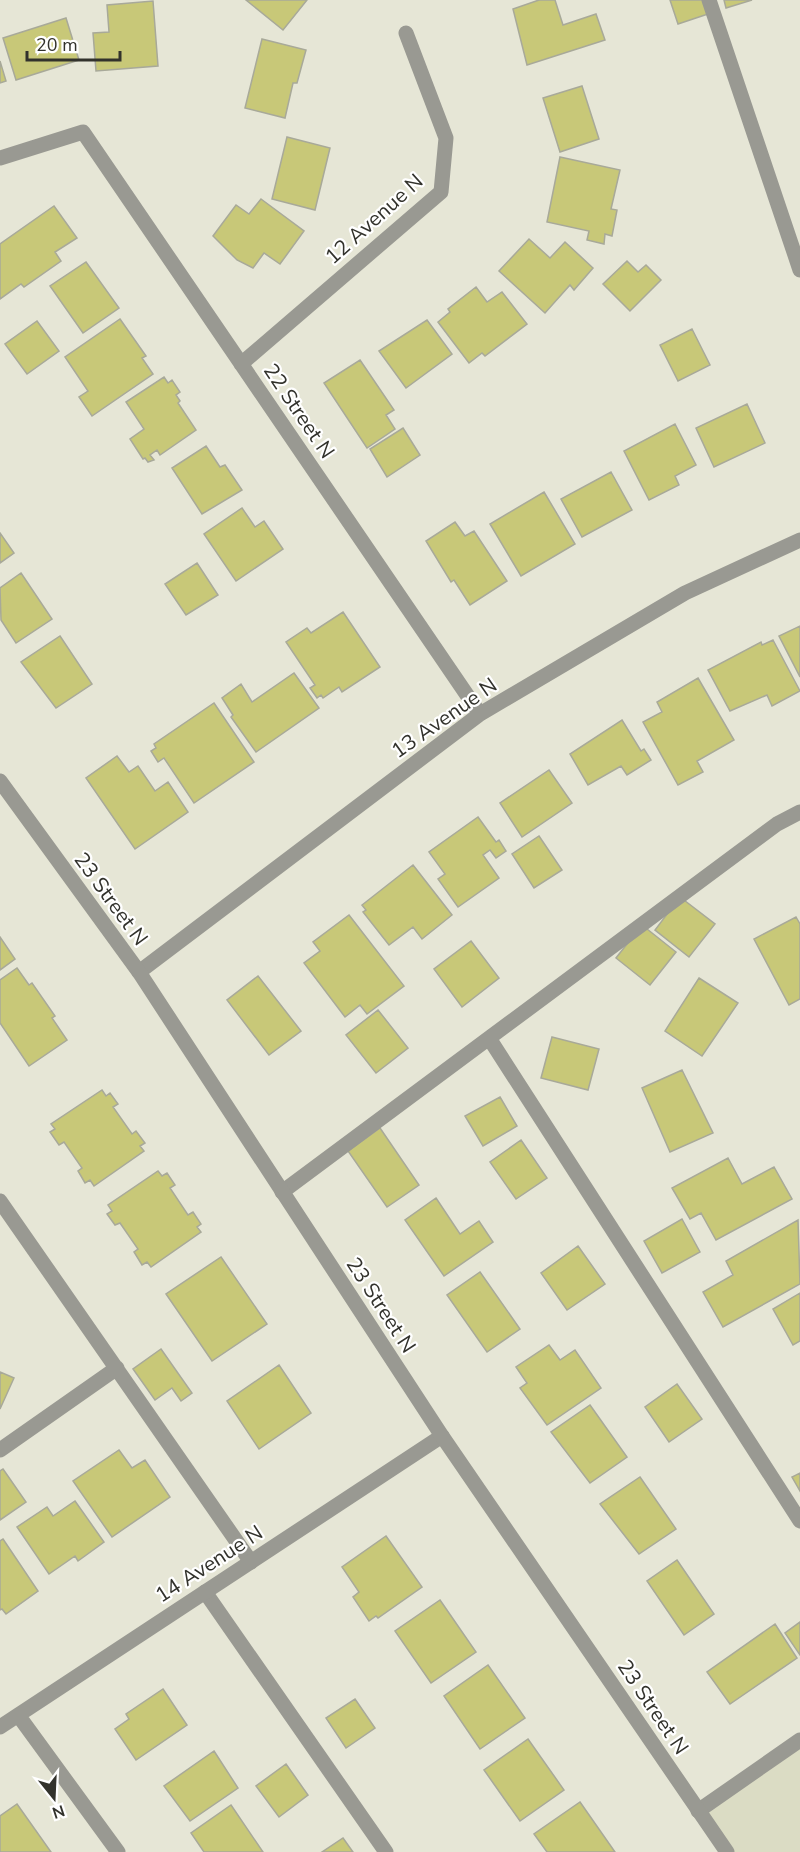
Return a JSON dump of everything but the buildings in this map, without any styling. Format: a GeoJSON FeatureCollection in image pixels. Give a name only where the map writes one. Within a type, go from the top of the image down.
{"type":"FeatureCollection","features":[{"type":"Feature","properties":{"kind":"street"},"geometry":{"type":"LineString","coordinates":[[709,0],[800,270]]}},
{"type":"Feature","properties":{"kind":"street","name":"12 Avenue N"},"geometry":{"type":"LineString","coordinates":[[241,364],[441,192],[446,138],[406,33]]}},
{"type":"Feature","properties":{"kind":"street","name":"22 Street N"},"geometry":{"type":"LineString","coordinates":[[0,158],[83,132],[480,714]]}},
{"type":"Feature","properties":{"kind":"street","name":"13 Avenue N"},"geometry":{"type":"LineString","coordinates":[[139,972],[480,714],[685,593],[800,540]]}},
{"type":"Feature","properties":{"kind":"street","name":"23 Street N"},"geometry":{"type":"LineString","coordinates":[[0,781],[139,972],[442,1436],[727,1852]]}},
{"type":"Feature","properties":{"kind":"street"},"geometry":{"type":"LineString","coordinates":[[282,1192],[777,824],[800,812]]}},
{"type":"Feature","properties":{"kind":"street"},"geometry":{"type":"LineString","coordinates":[[489,1038],[800,1521]]}},
{"type":"Feature","properties":{"kind":"street"},"geometry":{"type":"LineString","coordinates":[[0,1201],[251,1562]]}},
{"type":"Feature","properties":{"kind":"street"},"geometry":{"type":"LineString","coordinates":[[0,1450],[117,1368]]}},
{"type":"Feature","properties":{"kind":"street","name":"14 Avenue N"},"geometry":{"type":"LineString","coordinates":[[0,1727],[442,1436]]}},
{"type":"Feature","properties":{"kind":"street"},"geometry":{"type":"LineString","coordinates":[[205,1592],[386,1852]]}},
{"type":"Feature","properties":{"kind":"street"},"geometry":{"type":"LineString","coordinates":[[18,1715],[118,1852]]}},
{"type":"Feature","properties":{"kind":"street"},"geometry":{"type":"LineString","coordinates":[[698,1811],[800,1740]]}},
{"type":"Feature","properties":{"kind":"shaded area"},"geometry":{"type":"Polygon","coordinates":[[[800,1743],[800,1852],[727,1852],[698,1811],[800,1743]]]}}]}
